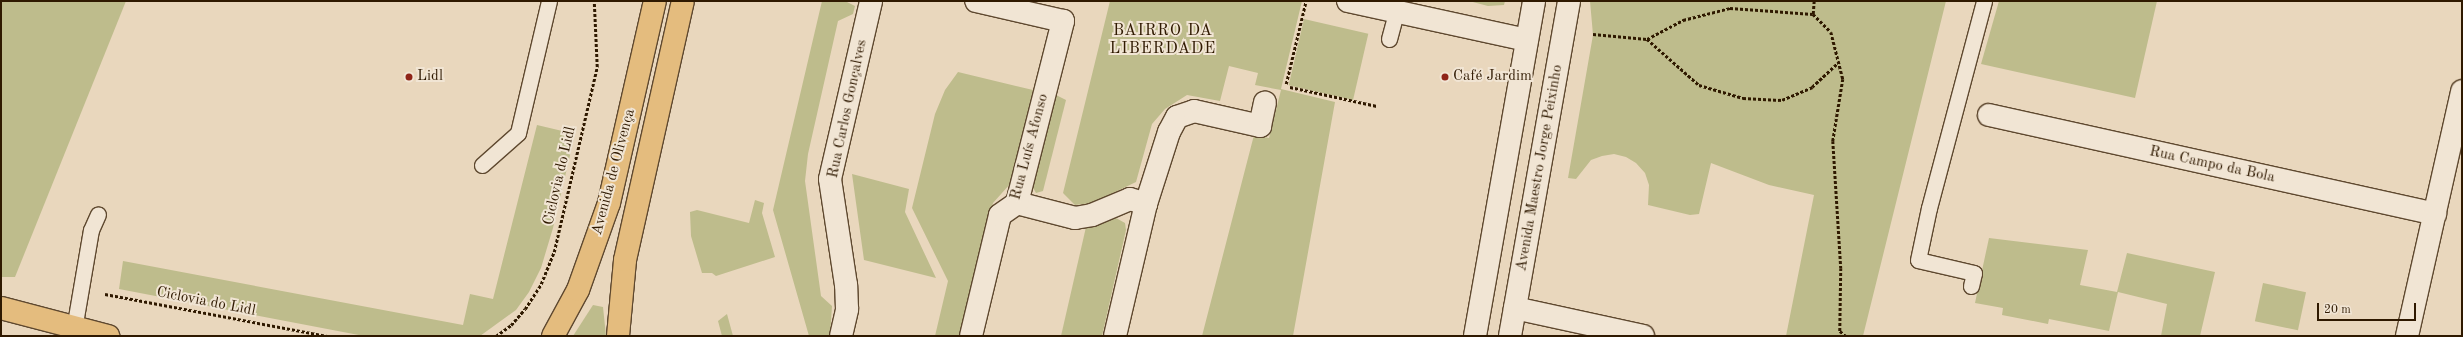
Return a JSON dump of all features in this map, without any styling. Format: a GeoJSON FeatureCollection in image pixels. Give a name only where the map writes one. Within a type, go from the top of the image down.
{"type":"FeatureCollection","features":[{"type":"Feature","properties":{"kind":"main road","name":"Avenida de Olivença"},"geometry":{"type":"LineString","coordinates":[[553,336],[578,290],[608,204],[655,1]]}},
{"type":"Feature","properties":{"kind":"main road","name":"Avenida de Olivença"},"geometry":{"type":"LineString","coordinates":[[618,336],[625,260],[683,1]]}},
{"type":"Feature","properties":{"kind":"main road"},"geometry":{"type":"LineString","coordinates":[[1,308],[74,329],[108,336]]}},
{"type":"Feature","properties":{"kind":"street","name":"Rua Carlos Gonçalves"},"geometry":{"type":"LineString","coordinates":[[841,336],[847,309],[846,285],[830,179],[871,1]]}},
{"type":"Feature","properties":{"kind":"street","name":"Rua Luís Afonso"},"geometry":{"type":"LineString","coordinates":[[971,336],[1000,215],[1017,203],[1063,21],[976,1]]}},
{"type":"Feature","properties":{"kind":"street"},"geometry":{"type":"LineString","coordinates":[[1348,1],[1396,13],[1527,40]]}},
{"type":"Feature","properties":{"kind":"street"},"geometry":{"type":"LineString","coordinates":[[1475,336],[1534,1]]}},
{"type":"Feature","properties":{"kind":"street","name":"Avenida Maestro Jorge Peixinho"},"geometry":{"type":"LineString","coordinates":[[1510,336],[1570,1]]}},
{"type":"Feature","properties":{"kind":"street"},"geometry":{"type":"LineString","coordinates":[[2407,336],[2462,91]]}},
{"type":"Feature","properties":{"kind":"street"},"geometry":{"type":"LineString","coordinates":[[1115,336],[1146,204],[1169,132],[1177,117],[1194,111],[1260,126],[1265,103]]}},
{"type":"Feature","properties":{"kind":"street","name":"Rua Campo da Bola"},"geometry":{"type":"LineString","coordinates":[[1989,115],[2435,214]]}},
{"type":"Feature","properties":{"kind":"street"},"geometry":{"type":"LineString","coordinates":[[1017,203],[1075,218],[1092,215],[1130,199],[1146,204]]}},
{"type":"Feature","properties":{"kind":"street"},"geometry":{"type":"LineString","coordinates":[[1515,308],[1643,336]]}},
{"type":"Feature","properties":{"kind":"lane"},"geometry":{"type":"LineString","coordinates":[[482,165],[518,133],[549,1]]}},
{"type":"Feature","properties":{"kind":"lane"},"geometry":{"type":"LineString","coordinates":[[1971,286],[1974,273],[1918,260],[1929,208],[1984,1]]}},
{"type":"Feature","properties":{"kind":"lane"},"geometry":{"type":"LineString","coordinates":[[1389,39],[1396,13]]}},
{"type":"Feature","properties":{"kind":"lane"},"geometry":{"type":"LineString","coordinates":[[74,329],[91,230],[98,214]]}},
{"type":"Feature","properties":{"kind":"path","name":"Ciclovia do Lidl"},"geometry":{"type":"LineString","coordinates":[[496,336],[511,325],[525,310],[541,284],[554,252],[597,67],[594,1]]}},
{"type":"Feature","properties":{"kind":"path"},"geometry":{"type":"LineString","coordinates":[[1306,1],[1285,86],[1377,106]]}},
{"type":"Feature","properties":{"kind":"path"},"geometry":{"type":"LineString","coordinates":[[1813,14],[1814,1]]}},
{"type":"Feature","properties":{"kind":"path"},"geometry":{"type":"LineString","coordinates":[[1564,30],[1647,39],[1683,20],[1730,8],[1813,14],[1831,32],[1843,79],[1833,141],[1841,268],[1840,331],[1846,336]]}},
{"type":"Feature","properties":{"kind":"path"},"geometry":{"type":"LineString","coordinates":[[1647,39],[1699,85],[1743,98],[1782,100],[1812,87],[1839,62]]}},
{"type":"Feature","properties":{"kind":"path","name":"Ciclovia do Lidl"},"geometry":{"type":"LineString","coordinates":[[80,289],[327,336]]}},
{"type":"Feature","properties":{"kind":"shaded area"},"geometry":{"type":"Polygon","coordinates":[[[1,1],[126,1],[15,277],[1,277],[1,1]]]}},
{"type":"Feature","properties":{"kind":"shaded area"},"geometry":{"type":"Polygon","coordinates":[[[822,1],[845,1],[855,6],[853,14],[838,21],[808,154],[805,181],[821,296],[832,306],[830,336],[809,336],[773,210],[822,1]]]}},
{"type":"Feature","properties":{"kind":"shaded area"},"geometry":{"type":"Polygon","coordinates":[[[1110,1],[1302,1],[1281,89],[1335,102],[1293,336],[1202,336],[1254,135],[1269,138],[1281,90],[1255,85],[1258,73],[1229,66],[1220,101],[1187,95],[1165,109],[1152,124],[1136,182],[1092,203],[1075,205],[1063,193],[1110,1]]]}},
{"type":"Feature","properties":{"kind":"shaded area"},"geometry":{"type":"Polygon","coordinates":[[[1469,1],[1505,1],[1504,5],[1488,6],[1469,1]]]}},
{"type":"Feature","properties":{"kind":"shaded area"},"geometry":{"type":"Polygon","coordinates":[[[1590,1],[1946,1],[1863,336],[1786,336],[1814,195],[1769,185],[1711,163],[1699,214],[1690,215],[1648,205],[1649,185],[1645,173],[1636,163],[1626,157],[1614,154],[1602,156],[1591,160],[1576,179],[1568,178],[1593,35],[1590,1]]]}},
{"type":"Feature","properties":{"kind":"shaded area"},"geometry":{"type":"Polygon","coordinates":[[[1999,1],[2157,1],[2135,98],[1981,64],[1999,1]]]}},
{"type":"Feature","properties":{"kind":"shaded area"},"geometry":{"type":"Polygon","coordinates":[[[1304,19],[1368,34],[1353,100],[1289,85],[1304,19]]]}},
{"type":"Feature","properties":{"kind":"shaded area"},"geometry":{"type":"Polygon","coordinates":[[[958,72],[1033,90],[1010,184],[993,203],[959,336],[935,336],[948,281],[912,208],[935,114],[945,90],[958,72]]]}},
{"type":"Feature","properties":{"kind":"shaded area"},"geometry":{"type":"Polygon","coordinates":[[[1056,95],[1066,100],[1043,191],[1036,193],[1032,186],[1056,95]]]}},
{"type":"Feature","properties":{"kind":"shaded area"},"geometry":{"type":"Polygon","coordinates":[[[537,125],[575,134],[553,228],[541,268],[529,292],[516,310],[480,336],[364,336],[119,289],[123,261],[463,325],[470,294],[493,299],[537,125]]]}},
{"type":"Feature","properties":{"kind":"shaded area"},"geometry":{"type":"Polygon","coordinates":[[[852,174],[909,189],[905,212],[936,278],[864,260],[852,174]]]}},
{"type":"Feature","properties":{"kind":"shaded area"},"geometry":{"type":"Polygon","coordinates":[[[755,200],[764,203],[762,213],[775,257],[716,276],[712,273],[702,273],[691,236],[690,212],[697,210],[749,223],[755,200]]]}},
{"type":"Feature","properties":{"kind":"shaded area"},"geometry":{"type":"Polygon","coordinates":[[[1116,218],[1125,223],[1126,230],[1102,336],[1061,336],[1086,227],[1116,218]]]}},
{"type":"Feature","properties":{"kind":"shaded area"},"geometry":{"type":"Polygon","coordinates":[[[1989,238],[2088,250],[2080,285],[2117,292],[2127,253],[2215,272],[2200,336],[2161,336],[2167,304],[2118,292],[2109,331],[2049,319],[2048,324],[2002,315],[2003,308],[1975,303],[1989,238]]]}},
{"type":"Feature","properties":{"kind":"shaded area"},"geometry":{"type":"Polygon","coordinates":[[[2263,283],[2306,292],[2298,330],[2255,321],[2263,283]]]}},
{"type":"Feature","properties":{"kind":"shaded area"},"geometry":{"type":"Polygon","coordinates":[[[593,305],[603,307],[606,336],[573,336],[593,305]]]}},
{"type":"Feature","properties":{"kind":"shaded area"},"geometry":{"type":"Polygon","coordinates":[[[727,314],[733,336],[722,336],[718,321],[727,314]]]}},
{"type":"Feature","properties":{"kind":"place","name":"Lidl"},"geometry":{"type":"Point","coordinates":[409,77]}},
{"type":"Feature","properties":{"kind":"place","name":"Café Jardim"},"geometry":{"type":"Point","coordinates":[1445,77]}},
{"type":"Feature","properties":{"kind":"district","name":"BAIRRO DA LIBERDADE"},"geometry":{"type":"Point","coordinates":[1163,40]}}]}
